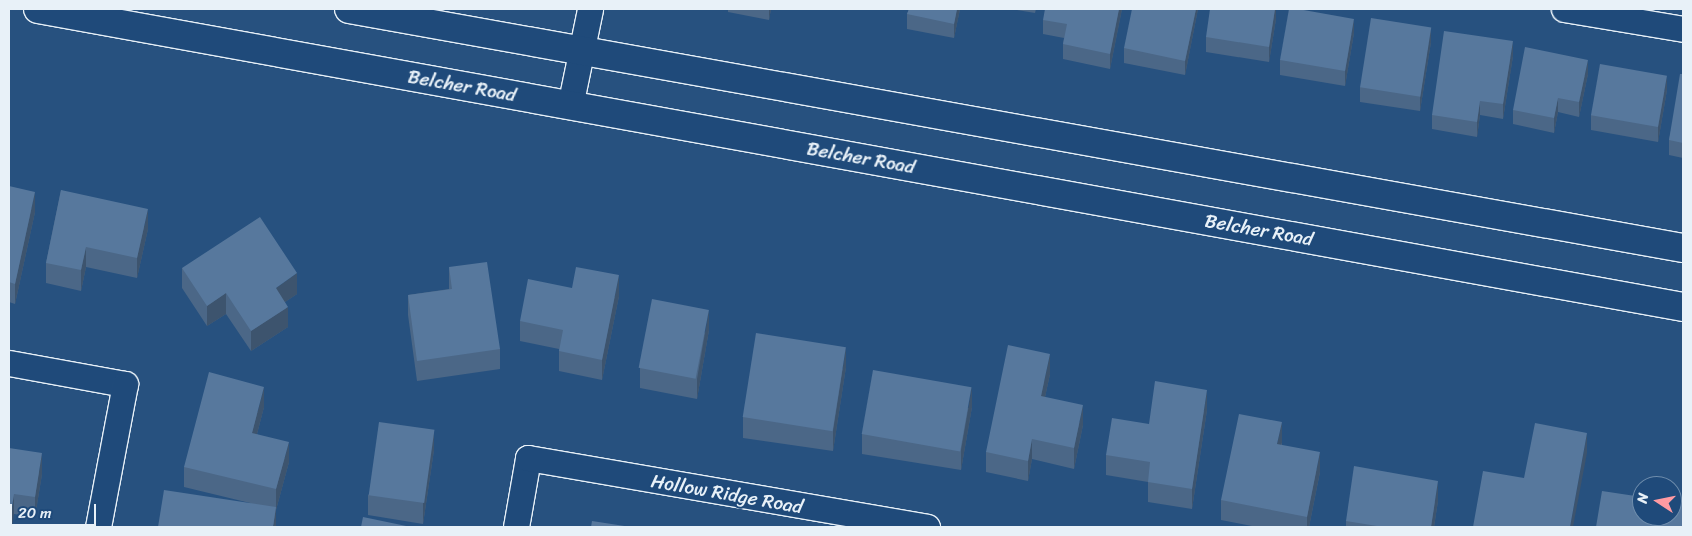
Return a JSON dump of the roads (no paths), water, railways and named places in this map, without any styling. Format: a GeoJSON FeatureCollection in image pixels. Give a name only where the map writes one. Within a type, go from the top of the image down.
{"type":"FeatureCollection","features":[{"type":"Feature","properties":{"kind":"main road","name":"Belcher Road"},"geometry":{"type":"LineString","coordinates":[[38,9],[1683,307]]}},
{"type":"Feature","properties":{"kind":"main road"},"geometry":{"type":"LineString","coordinates":[[350,9],[1683,248]]}},
{"type":"Feature","properties":{"kind":"street"},"geometry":{"type":"LineString","coordinates":[[570,106],[590,9]]}},
{"type":"Feature","properties":{"kind":"street"},"geometry":{"type":"LineString","coordinates":[[1564,9],[1683,29]]}},
{"type":"Feature","properties":{"kind":"street"},"geometry":{"type":"LineString","coordinates":[[9,363],[125,384],[98,527]]}},
{"type":"Feature","properties":{"kind":"street","name":"Hollow Ridge Road"},"geometry":{"type":"LineString","coordinates":[[516,527],[528,458],[927,527]]}}]}
